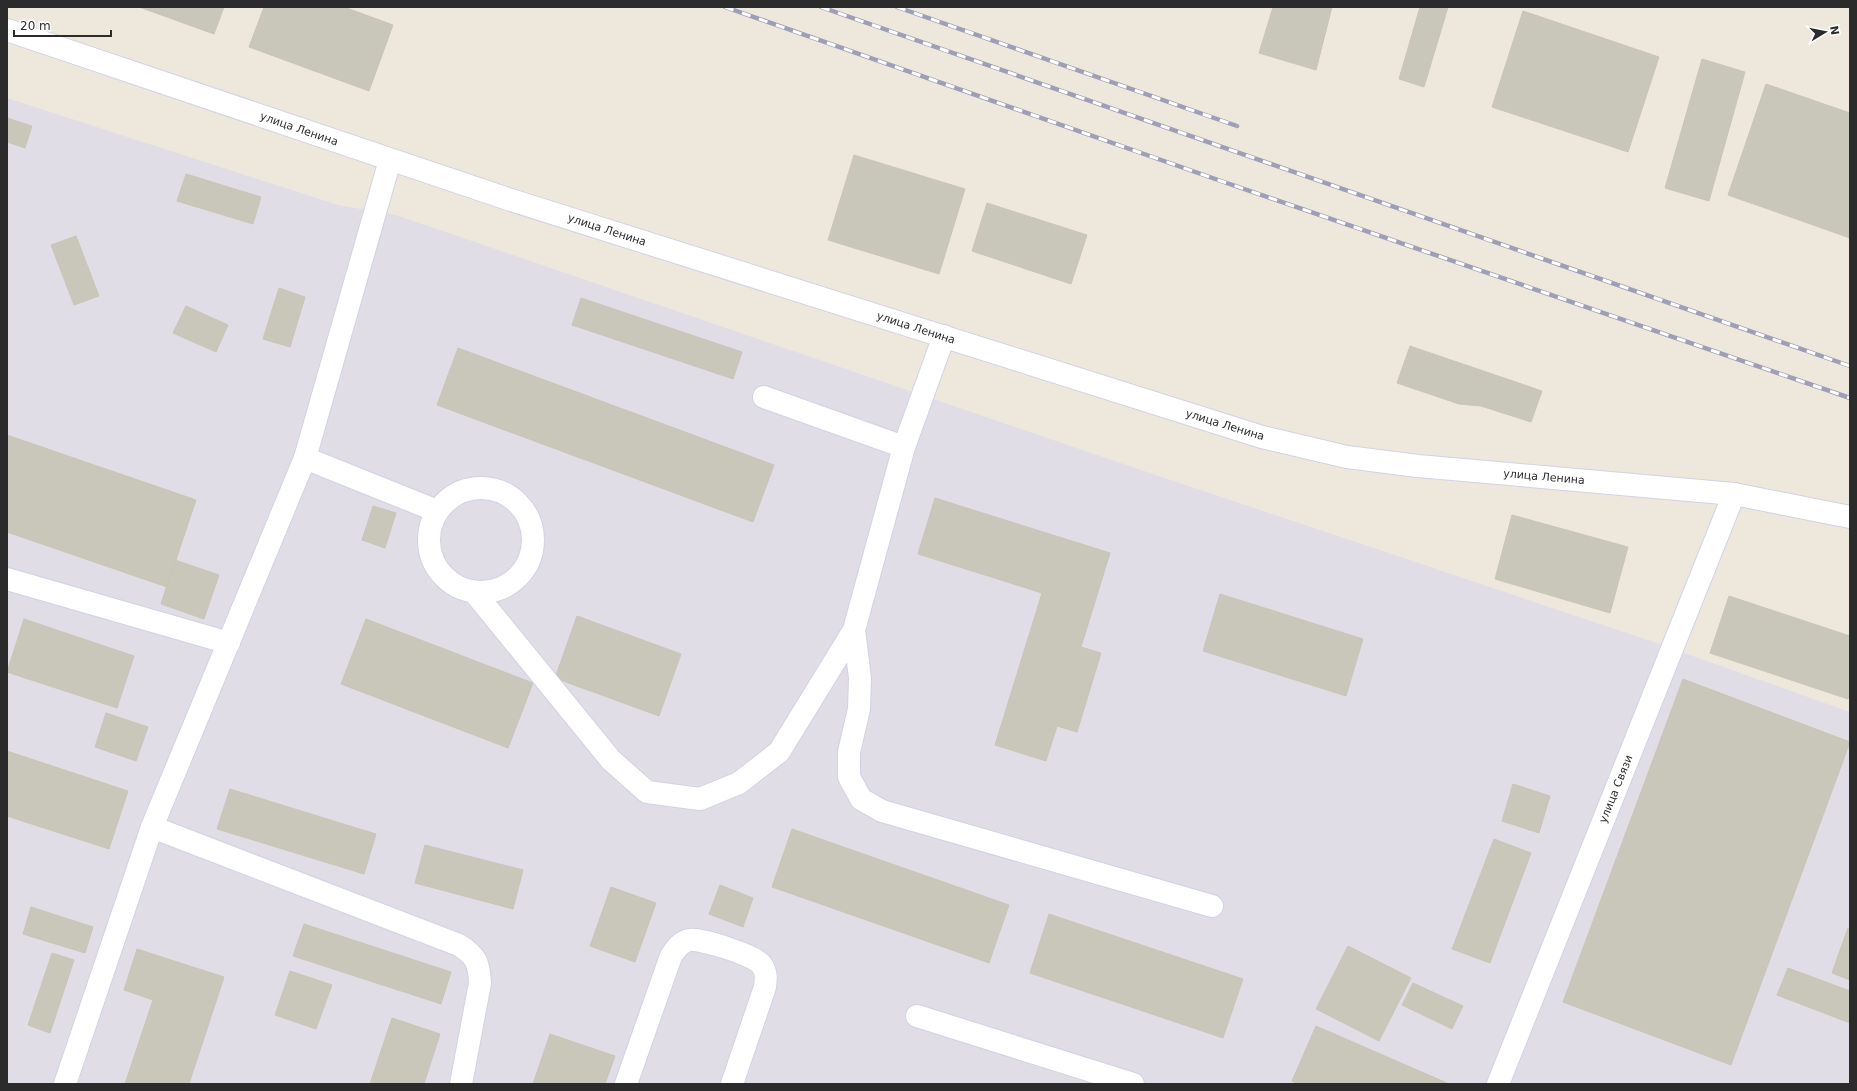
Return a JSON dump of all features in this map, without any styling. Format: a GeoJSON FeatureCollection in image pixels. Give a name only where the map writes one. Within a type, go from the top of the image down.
{"type":"FeatureCollection","features":[{"type":"Feature","properties":{"kind":"street","name":"улица Ленина"},"geometry":{"type":"LineString","coordinates":[[7,30],[390,160],[1262,437],[1346,457],[1418,466],[1734,494],[1850,517]]}},
{"type":"Feature","properties":{"kind":"street"},"geometry":{"type":"LineString","coordinates":[[65,1084],[152,827],[305,458],[390,160]]}},
{"type":"Feature","properties":{"kind":"street"},"geometry":{"type":"LineString","coordinates":[[474,592],[611,760],[647,792],[700,799],[739,783],[779,752],[854,630],[904,447],[944,336]]}},
{"type":"Feature","properties":{"kind":"street"},"geometry":{"type":"LineString","coordinates":[[764,397],[904,447]]}},
{"type":"Feature","properties":{"kind":"street"},"geometry":{"type":"LineString","coordinates":[[305,458],[437,511]]}},
{"type":"Feature","properties":{"kind":"street"},"geometry":{"type":"LineString","coordinates":[[482,488],[499,490],[513,499],[525,511],[534,543],[529,560],[520,574],[508,585],[491,591],[474,592],[457,587],[444,576],[433,562],[429,544],[430,527],[437,511],[450,498],[465,490],[482,488]]}},
{"type":"Feature","properties":{"kind":"street","name":"улица Связи"},"geometry":{"type":"LineString","coordinates":[[1500,1083],[1734,494]]}},
{"type":"Feature","properties":{"kind":"street"},"geometry":{"type":"LineString","coordinates":[[7,579],[229,643]]}},
{"type":"Feature","properties":{"kind":"street"},"geometry":{"type":"LineString","coordinates":[[854,630],[860,678],[860,694],[859,709],[849,752],[849,777],[861,799],[882,811],[1212,906]]}},
{"type":"Feature","properties":{"kind":"street"},"geometry":{"type":"LineString","coordinates":[[152,827],[459,944],[472,953],[479,967],[480,983],[461,1084]]}},
{"type":"Feature","properties":{"kind":"street"},"geometry":{"type":"LineString","coordinates":[[626,1084],[671,956],[678,946],[689,940],[701,941],[750,957],[761,964],[766,975],[765,988],[732,1084]]}},
{"type":"Feature","properties":{"kind":"street"},"geometry":{"type":"LineString","coordinates":[[917,1016],[1133,1084]]}},
{"type":"Feature","properties":{"kind":"shaded area"},"geometry":{"type":"Polygon","coordinates":[[[7,98],[338,205],[396,215],[1144,471],[1651,641],[1850,712],[1850,1084],[7,1084],[7,98]]]}},
{"type":"Feature","properties":{"kind":"building"},"geometry":{"type":"Polygon","coordinates":[[[139,7],[224,7],[214,34],[139,7]]]}},
{"type":"Feature","properties":{"kind":"building"},"geometry":{"type":"Polygon","coordinates":[[[264,7],[344,7],[393,25],[369,91],[249,47],[264,7]]]}},
{"type":"Feature","properties":{"kind":"building"},"geometry":{"type":"Polygon","coordinates":[[[1273,7],[1332,7],[1316,70],[1259,53],[1273,7]]]}},
{"type":"Feature","properties":{"kind":"building"},"geometry":{"type":"Polygon","coordinates":[[[1420,7],[1448,7],[1424,87],[1399,79],[1420,7]]]}},
{"type":"Feature","properties":{"kind":"building"},"geometry":{"type":"Polygon","coordinates":[[[1523,11],[1659,57],[1628,152],[1492,107],[1523,11]]]}},
{"type":"Feature","properties":{"kind":"building"},"geometry":{"type":"Polygon","coordinates":[[[1702,59],[1745,72],[1709,201],[1665,188],[1702,59]]]}},
{"type":"Feature","properties":{"kind":"building"},"geometry":{"type":"Polygon","coordinates":[[[1766,84],[1850,113],[1850,238],[1728,195],[1766,84]]]}},
{"type":"Feature","properties":{"kind":"building"},"geometry":{"type":"Polygon","coordinates":[[[7,118],[32,126],[25,148],[7,142],[7,118]]]}},
{"type":"Feature","properties":{"kind":"building"},"geometry":{"type":"Polygon","coordinates":[[[854,155],[965,189],[939,274],[828,240],[854,155]]]}},
{"type":"Feature","properties":{"kind":"building"},"geometry":{"type":"Polygon","coordinates":[[[186,174],[261,197],[253,224],[177,201],[186,174]]]}},
{"type":"Feature","properties":{"kind":"building"},"geometry":{"type":"Polygon","coordinates":[[[987,203],[1087,235],[1071,284],[972,251],[987,203]]]}},
{"type":"Feature","properties":{"kind":"building"},"geometry":{"type":"Polygon","coordinates":[[[76,236],[99,296],[74,305],[51,245],[76,236]]]}},
{"type":"Feature","properties":{"kind":"building"},"geometry":{"type":"Polygon","coordinates":[[[279,288],[305,297],[290,347],[263,339],[279,288]]]}},
{"type":"Feature","properties":{"kind":"building"},"geometry":{"type":"Polygon","coordinates":[[[581,298],[742,352],[733,379],[572,325],[581,298]]]}},
{"type":"Feature","properties":{"kind":"building"},"geometry":{"type":"Polygon","coordinates":[[[186,306],[228,325],[216,352],[173,333],[186,306]]]}},
{"type":"Feature","properties":{"kind":"building"},"geometry":{"type":"Polygon","coordinates":[[[1410,346],[1542,391],[1531,422],[1481,406],[1459,404],[1397,383],[1410,346]]]}},
{"type":"Feature","properties":{"kind":"building"},"geometry":{"type":"Polygon","coordinates":[[[458,348],[774,465],[753,522],[437,405],[458,348]]]}},
{"type":"Feature","properties":{"kind":"building"},"geometry":{"type":"Polygon","coordinates":[[[7,435],[196,500],[167,587],[7,532],[7,435]]]}},
{"type":"Feature","properties":{"kind":"building"},"geometry":{"type":"Polygon","coordinates":[[[935,498],[1110,553],[1081,647],[1101,653],[1077,732],[1057,726],[1046,761],[995,745],[1042,593],[918,554],[935,498]]]}},
{"type":"Feature","properties":{"kind":"building"},"geometry":{"type":"Polygon","coordinates":[[[373,506],[396,513],[385,548],[362,540],[373,506]]]}},
{"type":"Feature","properties":{"kind":"building"},"geometry":{"type":"Polygon","coordinates":[[[1512,515],[1628,547],[1610,613],[1495,579],[1512,515]]]}},
{"type":"Feature","properties":{"kind":"building"},"geometry":{"type":"Polygon","coordinates":[[[175,560],[219,575],[204,619],[161,604],[175,560]]]}},
{"type":"Feature","properties":{"kind":"building"},"geometry":{"type":"Polygon","coordinates":[[[1220,594],[1363,639],[1346,696],[1203,651],[1220,594]]]}},
{"type":"Feature","properties":{"kind":"building"},"geometry":{"type":"Polygon","coordinates":[[[1729,596],[1850,636],[1850,693],[1848,699],[1710,653],[1729,596]]]}},
{"type":"Feature","properties":{"kind":"building"},"geometry":{"type":"Polygon","coordinates":[[[577,616],[681,654],[659,716],[555,678],[577,616]]]}},
{"type":"Feature","properties":{"kind":"building"},"geometry":{"type":"Polygon","coordinates":[[[24,619],[134,656],[117,708],[7,672],[24,619]]]}},
{"type":"Feature","properties":{"kind":"building"},"geometry":{"type":"Polygon","coordinates":[[[366,619],[533,683],[508,748],[341,684],[366,619]]]}},
{"type":"Feature","properties":{"kind":"building"},"geometry":{"type":"Polygon","coordinates":[[[1683,679],[1850,742],[1731,1065],[1563,1002],[1683,679]]]}},
{"type":"Feature","properties":{"kind":"building"},"geometry":{"type":"Polygon","coordinates":[[[106,713],[148,727],[136,761],[95,747],[106,713]]]}},
{"type":"Feature","properties":{"kind":"building"},"geometry":{"type":"Polygon","coordinates":[[[7,751],[128,791],[109,849],[7,816],[7,751]]]}},
{"type":"Feature","properties":{"kind":"building"},"geometry":{"type":"Polygon","coordinates":[[[1513,784],[1550,796],[1539,833],[1502,821],[1513,784]]]}},
{"type":"Feature","properties":{"kind":"building"},"geometry":{"type":"Polygon","coordinates":[[[230,789],[376,834],[364,874],[217,829],[230,789]]]}},
{"type":"Feature","properties":{"kind":"building"},"geometry":{"type":"Polygon","coordinates":[[[792,829],[1009,905],[989,963],[772,887],[792,829]]]}},
{"type":"Feature","properties":{"kind":"building"},"geometry":{"type":"Polygon","coordinates":[[[1494,839],[1531,853],[1490,963],[1452,949],[1494,839]]]}},
{"type":"Feature","properties":{"kind":"building"},"geometry":{"type":"Polygon","coordinates":[[[425,845],[523,870],[513,909],[415,883],[425,845]]]}},
{"type":"Feature","properties":{"kind":"building"},"geometry":{"type":"Polygon","coordinates":[[[720,885],[753,898],[743,927],[709,914],[720,885]]]}},
{"type":"Feature","properties":{"kind":"building"},"geometry":{"type":"Polygon","coordinates":[[[611,887],[656,903],[635,962],[590,946],[611,887]]]}},
{"type":"Feature","properties":{"kind":"building"},"geometry":{"type":"Polygon","coordinates":[[[31,907],[93,927],[85,953],[23,934],[31,907]]]}},
{"type":"Feature","properties":{"kind":"building"},"geometry":{"type":"Polygon","coordinates":[[[1049,914],[1243,979],[1223,1038],[1030,973],[1049,914]]]}},
{"type":"Feature","properties":{"kind":"building"},"geometry":{"type":"Polygon","coordinates":[[[304,924],[451,972],[441,1004],[293,956],[304,924]]]}},
{"type":"Feature","properties":{"kind":"building"},"geometry":{"type":"Polygon","coordinates":[[[1848,928],[1850,929],[1850,980],[1832,973],[1848,928]]]}},
{"type":"Feature","properties":{"kind":"building"},"geometry":{"type":"Polygon","coordinates":[[[1348,946],[1411,978],[1379,1041],[1316,1009],[1348,946]]]}},
{"type":"Feature","properties":{"kind":"building"},"geometry":{"type":"Polygon","coordinates":[[[137,949],[224,977],[189,1084],[125,1084],[153,1000],[124,990],[137,949]]]}},
{"type":"Feature","properties":{"kind":"building"},"geometry":{"type":"Polygon","coordinates":[[[52,953],[74,960],[50,1033],[28,1025],[52,953]]]}},
{"type":"Feature","properties":{"kind":"building"},"geometry":{"type":"Polygon","coordinates":[[[1788,968],[1850,991],[1850,1023],[1777,995],[1788,968]]]}},
{"type":"Feature","properties":{"kind":"building"},"geometry":{"type":"Polygon","coordinates":[[[290,971],[332,985],[316,1029],[275,1015],[290,971]]]}},
{"type":"Feature","properties":{"kind":"building"},"geometry":{"type":"Polygon","coordinates":[[[1413,983],[1463,1006],[1452,1029],[1402,1005],[1413,983]]]}},
{"type":"Feature","properties":{"kind":"building"},"geometry":{"type":"Polygon","coordinates":[[[392,1018],[440,1034],[424,1084],[370,1084],[392,1018]]]}},
{"type":"Feature","properties":{"kind":"building"},"geometry":{"type":"Polygon","coordinates":[[[1316,1026],[1447,1084],[1299,1084],[1292,1081],[1316,1026]]]}},
{"type":"Feature","properties":{"kind":"building"},"geometry":{"type":"Polygon","coordinates":[[[550,1034],[615,1056],[605,1084],[533,1084],[550,1034]]]}},
{"type":"Feature","properties":{"kind":"railway"},"geometry":{"type":"LineString","coordinates":[[725,7],[1221,181],[1850,398]]}},
{"type":"Feature","properties":{"kind":"railway"},"geometry":{"type":"LineString","coordinates":[[821,7],[1850,366]]}},
{"type":"Feature","properties":{"kind":"railway"},"geometry":{"type":"LineString","coordinates":[[897,7],[1237,126]]}}]}
